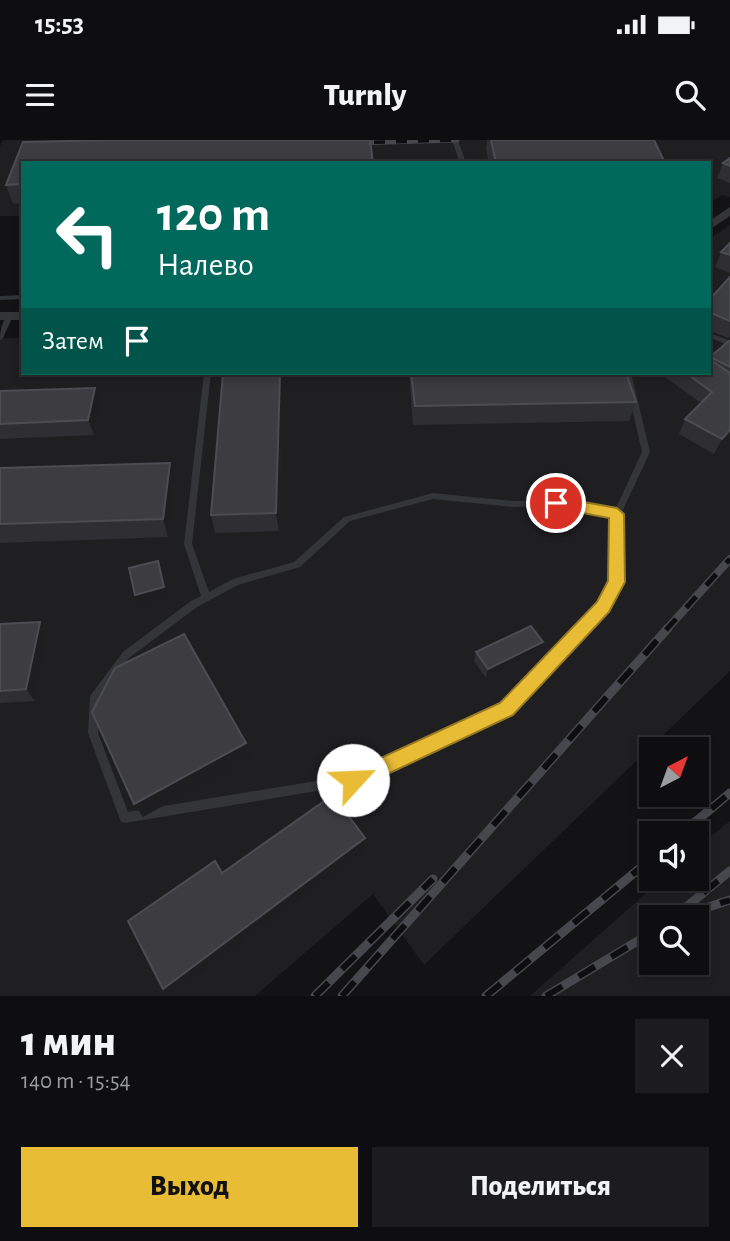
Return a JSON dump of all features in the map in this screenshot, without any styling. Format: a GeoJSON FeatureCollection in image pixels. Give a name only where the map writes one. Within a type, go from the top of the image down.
{"type":"FeatureCollection","features":[{"type":"Feature","properties":{"kind":"street"},"geometry":{"type":"LineString","coordinates":[[711,225],[730,211]]}},
{"type":"Feature","properties":{"kind":"lane"},"geometry":{"type":"LineString","coordinates":[[455,140],[462,161]]}},
{"type":"Feature","properties":{"kind":"lane"},"geometry":{"type":"LineString","coordinates":[[0,298],[21,297]]}},
{"type":"Feature","properties":{"kind":"lane"},"geometry":{"type":"LineString","coordinates":[[0,338],[11,316]]}},
{"type":"Feature","properties":{"kind":"lane"},"geometry":{"type":"LineString","coordinates":[[711,336],[730,344]]}},
{"type":"Feature","properties":{"kind":"lane"},"geometry":{"type":"LineString","coordinates":[[206,598],[188,544],[207,375]]}},
{"type":"Feature","properties":{"kind":"lane"},"geometry":{"type":"LineString","coordinates":[[617,514],[556,503],[512,504],[433,496],[347,519],[297,565],[236,582],[206,598],[126,654],[95,696],[93,733],[125,818],[353,780],[506,709],[603,607],[617,582],[617,514],[646,452],[628,375]]}},
{"type":"Feature","properties":{"kind":"shaded area"},"geometry":{"type":"Polygon","coordinates":[[[3,140],[730,140],[730,197],[722,195],[711,203],[711,161],[21,161],[21,216],[0,216],[0,146],[3,140]]]}},
{"type":"Feature","properties":{"kind":"shaded area"},"geometry":{"type":"Polygon","coordinates":[[[730,225],[730,671],[661,737],[639,737],[639,758],[424,965],[373,894],[255,996],[0,996],[0,338],[21,338],[21,375],[711,375],[711,238],[730,225]]]}},
{"type":"Feature","properties":{"kind":"shaded area"},"geometry":{"type":"Polygon","coordinates":[[[730,821],[730,996],[530,996],[648,891],[709,891],[709,838],[730,821]]]}},
{"type":"Feature","properties":{"kind":"building"},"geometry":{"type":"Polygon","coordinates":[[[370,140],[373,161],[21,161],[21,184],[6,185],[23,142],[370,140]]]}},
{"type":"Feature","properties":{"kind":"building"},"geometry":{"type":"Polygon","coordinates":[[[491,140],[654,140],[664,161],[496,161],[491,140]]]}},
{"type":"Feature","properties":{"kind":"building"},"geometry":{"type":"Polygon","coordinates":[[[730,243],[730,255],[721,252],[730,243]]]}},
{"type":"Feature","properties":{"kind":"building"},"geometry":{"type":"Polygon","coordinates":[[[730,277],[730,321],[711,313],[711,298],[730,277]]]}},
{"type":"Feature","properties":{"kind":"building"},"geometry":{"type":"Polygon","coordinates":[[[729,341],[730,341],[730,367],[711,356],[729,341]]]}},
{"type":"Feature","properties":{"kind":"building"},"geometry":{"type":"Polygon","coordinates":[[[711,360],[730,373],[730,430],[722,439],[685,419],[712,392],[689,375],[711,375],[711,360]]]}},
{"type":"Feature","properties":{"kind":"building"},"geometry":{"type":"Polygon","coordinates":[[[223,375],[280,375],[276,513],[211,515],[223,375]]]}},
{"type":"Feature","properties":{"kind":"building"},"geometry":{"type":"Polygon","coordinates":[[[411,375],[627,375],[636,402],[415,406],[411,375]]]}},
{"type":"Feature","properties":{"kind":"building"},"geometry":{"type":"Polygon","coordinates":[[[95,388],[88,420],[0,424],[0,391],[95,388]]]}},
{"type":"Feature","properties":{"kind":"building"},"geometry":{"type":"Polygon","coordinates":[[[170,463],[163,519],[0,524],[0,468],[170,463]]]}},
{"type":"Feature","properties":{"kind":"building"},"geometry":{"type":"Polygon","coordinates":[[[158,561],[164,587],[135,595],[129,568],[158,561]]]}},
{"type":"Feature","properties":{"kind":"building"},"geometry":{"type":"Polygon","coordinates":[[[40,622],[26,689],[0,691],[0,624],[40,622]]]}},
{"type":"Feature","properties":{"kind":"building"},"geometry":{"type":"Polygon","coordinates":[[[531,626],[543,642],[488,669],[476,652],[531,626]]]}},
{"type":"Feature","properties":{"kind":"building"},"geometry":{"type":"Polygon","coordinates":[[[184,634],[246,743],[134,804],[92,712],[115,668],[184,634]]]}},
{"type":"Feature","properties":{"kind":"building"},"geometry":{"type":"Polygon","coordinates":[[[333,795],[365,838],[163,989],[128,921],[215,861],[222,873],[333,795]]]}},
{"type":"Feature","properties":{"kind":"railway"},"geometry":{"type":"LineString","coordinates":[[352,143],[457,140]]}},
{"type":"Feature","properties":{"kind":"railway"},"geometry":{"type":"LineString","coordinates":[[666,630],[730,559]]}},
{"type":"Feature","properties":{"kind":"railway"},"geometry":{"type":"LineString","coordinates":[[342,996],[668,628]]}},
{"type":"Feature","properties":{"kind":"railway"},"geometry":{"type":"LineString","coordinates":[[696,821],[730,793]]}},
{"type":"Feature","properties":{"kind":"railway"},"geometry":{"type":"LineString","coordinates":[[486,996],[639,869]]}},
{"type":"Feature","properties":{"kind":"railway"},"geometry":{"type":"LineString","coordinates":[[689,905],[730,871]]}},
{"type":"Feature","properties":{"kind":"railway"},"geometry":{"type":"LineString","coordinates":[[315,996],[433,879]]}},
{"type":"Feature","properties":{"kind":"railway"},"geometry":{"type":"LineString","coordinates":[[709,907],[730,900]]}},
{"type":"Feature","properties":{"kind":"railway"},"geometry":{"type":"LineString","coordinates":[[546,996],[639,940]]}},
{"type":"Feature","properties":{"kind":"route"},"geometry":{"type":"LineString","coordinates":[[353,780],[506,709],[603,607],[617,582],[617,514],[556,503]]}}]}
